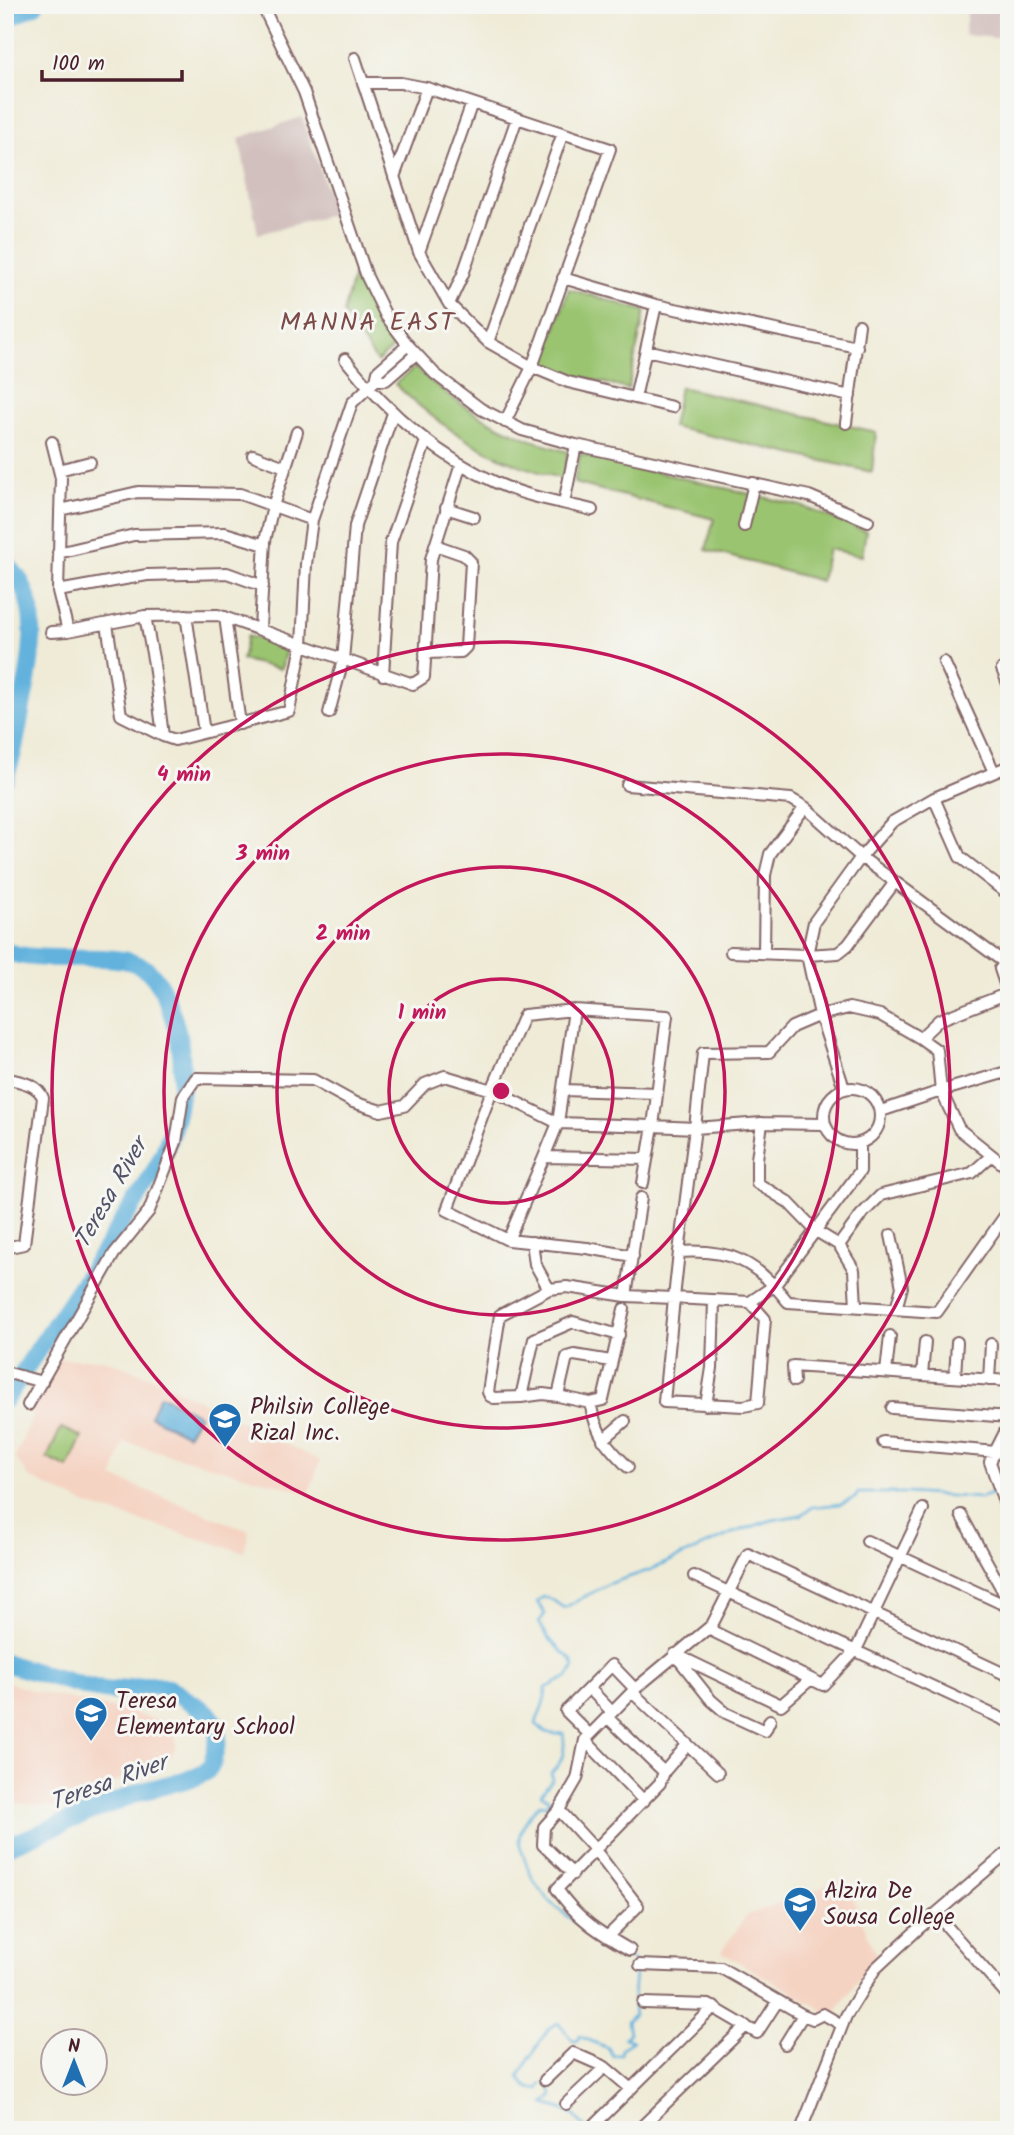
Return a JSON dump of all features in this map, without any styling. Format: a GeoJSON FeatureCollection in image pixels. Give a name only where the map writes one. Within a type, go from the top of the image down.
{"type":"FeatureCollection","features":[{"type":"Feature","properties":{"kind":"street"},"geometry":{"type":"LineString","coordinates":[[262,5],[304,92],[367,277],[386,316],[435,374],[459,394],[522,430],[576,445],[809,496],[868,521]]}},
{"type":"Feature","properties":{"kind":"street"},"geometry":{"type":"LineString","coordinates":[[355,58],[419,252],[449,304],[488,342],[532,367],[568,382],[672,407]]}},
{"type":"Feature","properties":{"kind":"street"},"geometry":{"type":"LineString","coordinates":[[363,83],[401,83],[427,88],[610,149],[532,367],[505,422]]}},
{"type":"Feature","properties":{"kind":"street"},"geometry":{"type":"LineString","coordinates":[[394,177],[427,88]]}},
{"type":"Feature","properties":{"kind":"street"},"geometry":{"type":"LineString","coordinates":[[419,252],[472,103]]}},
{"type":"Feature","properties":{"kind":"street"},"geometry":{"type":"LineString","coordinates":[[449,304],[463,274],[517,118]]}},
{"type":"Feature","properties":{"kind":"street"},"geometry":{"type":"LineString","coordinates":[[488,342],[563,133]]}},
{"type":"Feature","properties":{"kind":"street"},"geometry":{"type":"LineString","coordinates":[[563,278],[656,305],[857,347]]}},
{"type":"Feature","properties":{"kind":"street"},"geometry":{"type":"LineString","coordinates":[[635,398],[656,305]]}},
{"type":"Feature","properties":{"kind":"street"},"geometry":{"type":"LineString","coordinates":[[846,423],[859,325]]}},
{"type":"Feature","properties":{"kind":"street"},"geometry":{"type":"LineString","coordinates":[[107,624],[121,715],[163,736],[175,740],[289,711],[302,645],[306,564],[312,520],[352,403],[372,383],[378,371],[408,345]]}},
{"type":"Feature","properties":{"kind":"street"},"geometry":{"type":"LineString","coordinates":[[646,350],[850,396]]}},
{"type":"Feature","properties":{"kind":"street"},"geometry":{"type":"LineString","coordinates":[[372,383],[386,380],[416,354]]}},
{"type":"Feature","properties":{"kind":"street"},"geometry":{"type":"LineString","coordinates":[[345,359],[372,383],[393,413],[426,441],[461,464],[500,485],[592,510]]}},
{"type":"Feature","properties":{"kind":"street"},"geometry":{"type":"LineString","coordinates":[[329,713],[343,660],[355,526],[393,413]]}},
{"type":"Feature","properties":{"kind":"street"},"geometry":{"type":"LineString","coordinates":[[260,628],[265,545],[273,506],[297,432]]}},
{"type":"Feature","properties":{"kind":"street"},"geometry":{"type":"LineString","coordinates":[[383,675],[391,542],[426,441]]}},
{"type":"Feature","properties":{"kind":"street"},"geometry":{"type":"LineString","coordinates":[[52,442],[61,478],[58,591],[68,631]]}},
{"type":"Feature","properties":{"kind":"street"},"geometry":{"type":"LineString","coordinates":[[564,503],[576,445]]}},
{"type":"Feature","properties":{"kind":"street"},"geometry":{"type":"LineString","coordinates":[[253,455],[285,467]]}},
{"type":"Feature","properties":{"kind":"street"},"geometry":{"type":"LineString","coordinates":[[59,470],[90,462]]}},
{"type":"Feature","properties":{"kind":"street"},"geometry":{"type":"LineString","coordinates":[[51,632],[145,616],[218,615],[413,684],[424,677],[431,559],[461,464]]}},
{"type":"Feature","properties":{"kind":"street"},"geometry":{"type":"LineString","coordinates":[[744,526],[754,484]]}},
{"type":"Feature","properties":{"kind":"street"},"geometry":{"type":"LineString","coordinates":[[60,510],[138,492],[240,494],[312,520]]}},
{"type":"Feature","properties":{"kind":"street"},"geometry":{"type":"LineString","coordinates":[[446,508],[474,517]]}},
{"type":"Feature","properties":{"kind":"street"},"geometry":{"type":"LineString","coordinates":[[58,553],[134,535],[225,533],[265,545]]}},
{"type":"Feature","properties":{"kind":"street"},"geometry":{"type":"LineString","coordinates":[[425,653],[461,652],[466,647],[471,562],[464,555],[435,545]]}},
{"type":"Feature","properties":{"kind":"street"},"geometry":{"type":"LineString","coordinates":[[58,591],[147,575],[228,573],[262,586]]}},
{"type":"Feature","properties":{"kind":"street"},"geometry":{"type":"LineString","coordinates":[[186,615],[204,733]]}},
{"type":"Feature","properties":{"kind":"street"},"geometry":{"type":"LineString","coordinates":[[145,616],[163,736]]}},
{"type":"Feature","properties":{"kind":"street"},"geometry":{"type":"LineString","coordinates":[[225,617],[240,724]]}},
{"type":"Feature","properties":{"kind":"street"},"geometry":{"type":"LineString","coordinates":[[944,662],[994,772]]}},
{"type":"Feature","properties":{"kind":"street"},"geometry":{"type":"LineString","coordinates":[[1002,669],[1009,686]]}},
{"type":"Feature","properties":{"kind":"street"},"geometry":{"type":"LineString","coordinates":[[844,1088],[820,1015],[807,955],[814,922],[861,857],[892,822],[934,798],[1009,766]]}},
{"type":"Feature","properties":{"kind":"street"},"geometry":{"type":"LineString","coordinates":[[627,785],[791,799],[805,807],[861,857],[1007,961],[1000,969],[1008,995],[939,1020],[920,1038]]}},
{"type":"Feature","properties":{"kind":"street"},"geometry":{"type":"LineString","coordinates":[[934,798],[960,857],[1009,895]]}},
{"type":"Feature","properties":{"kind":"street"},"geometry":{"type":"LineString","coordinates":[[764,953],[765,875],[769,854],[805,807]]}},
{"type":"Feature","properties":{"kind":"street"},"geometry":{"type":"LineString","coordinates":[[731,952],[807,955],[838,953],[848,944],[895,882]]}},
{"type":"Feature","properties":{"kind":"street"},"geometry":{"type":"LineString","coordinates":[[750,1302],[765,1319],[758,1403],[744,1406],[664,1402],[702,1053],[769,1052],[792,1027],[820,1015],[849,1008],[880,1015],[937,1050],[941,1091],[959,1129],[1009,1169]]}},
{"type":"Feature","properties":{"kind":"street"},"geometry":{"type":"LineString","coordinates":[[508,1240],[558,1123],[573,1010]]}},
{"type":"Feature","properties":{"kind":"street"},"geometry":{"type":"LineString","coordinates":[[633,1256],[508,1240],[447,1210],[492,1090],[524,1015],[573,1010],[667,1016],[643,1183]]}},
{"type":"Feature","properties":{"kind":"street"},"geometry":{"type":"LineString","coordinates":[[881,1111],[1003,1073],[1009,1075]]}},
{"type":"Feature","properties":{"kind":"street"},"geometry":{"type":"LineString","coordinates":[[28,1405],[36,1381],[114,1254],[149,1211],[176,1142],[183,1097],[196,1078],[313,1080],[353,1102],[381,1111],[404,1106],[425,1084],[445,1076],[492,1090],[558,1123],[695,1128],[762,1123],[823,1124]]}},
{"type":"Feature","properties":{"kind":"street"},"geometry":{"type":"LineString","coordinates":[[5,1078],[32,1085],[43,1098],[24,1244],[5,1248]]}},
{"type":"Feature","properties":{"kind":"street"},"geometry":{"type":"LineString","coordinates":[[844,1088],[859,1088],[875,1099],[881,1111],[880,1125],[873,1137],[860,1144],[843,1143],[831,1137],[823,1124],[824,1108],[831,1096],[844,1088]]}},
{"type":"Feature","properties":{"kind":"street"},"geometry":{"type":"LineString","coordinates":[[562,1090],[657,1093]]}},
{"type":"Feature","properties":{"kind":"street"},"geometry":{"type":"LineString","coordinates":[[762,1123],[757,1183],[788,1202],[816,1231],[839,1245],[854,1270],[856,1306]]}},
{"type":"Feature","properties":{"kind":"street"},"geometry":{"type":"LineString","coordinates":[[624,1309],[603,1400],[590,1402],[543,1394],[495,1398],[490,1396],[488,1392],[500,1315],[549,1289],[567,1287],[626,1296],[750,1302],[775,1286],[860,1171],[860,1144]]}},
{"type":"Feature","properties":{"kind":"street"},"geometry":{"type":"LineString","coordinates":[[839,1245],[861,1215],[881,1195],[972,1173],[991,1156]]}},
{"type":"Feature","properties":{"kind":"street"},"geometry":{"type":"LineString","coordinates":[[544,1157],[646,1159]]}},
{"type":"Feature","properties":{"kind":"street"},"geometry":{"type":"LineString","coordinates":[[626,1296],[641,1198]]}},
{"type":"Feature","properties":{"kind":"street"},"geometry":{"type":"LineString","coordinates":[[679,1252],[709,1250],[740,1259],[775,1286],[788,1302],[937,1312],[1009,1210]]}},
{"type":"Feature","properties":{"kind":"street"},"geometry":{"type":"LineString","coordinates":[[891,1235],[902,1287],[896,1309]]}},
{"type":"Feature","properties":{"kind":"street"},"geometry":{"type":"LineString","coordinates":[[532,1242],[536,1264],[549,1289]]}},
{"type":"Feature","properties":{"kind":"street"},"geometry":{"type":"LineString","coordinates":[[706,1405],[712,1368],[714,1301]]}},
{"type":"Feature","properties":{"kind":"street"},"geometry":{"type":"LineString","coordinates":[[521,1397],[534,1339],[573,1322],[619,1335]]}},
{"type":"Feature","properties":{"kind":"street"},"geometry":{"type":"LineString","coordinates":[[886,1372],[890,1336]]}},
{"type":"Feature","properties":{"kind":"street"},"geometry":{"type":"LineString","coordinates":[[922,1375],[925,1342]]}},
{"type":"Feature","properties":{"kind":"street"},"geometry":{"type":"LineString","coordinates":[[955,1377],[957,1342]]}},
{"type":"Feature","properties":{"kind":"street"},"geometry":{"type":"LineString","coordinates":[[989,1380],[991,1343]]}},
{"type":"Feature","properties":{"kind":"street"},"geometry":{"type":"LineString","coordinates":[[794,1381],[795,1353]]}},
{"type":"Feature","properties":{"kind":"street"},"geometry":{"type":"LineString","coordinates":[[558,1396],[567,1357],[575,1355],[611,1361]]}},
{"type":"Feature","properties":{"kind":"street"},"geometry":{"type":"LineString","coordinates":[[793,1366],[1009,1381]]}},
{"type":"Feature","properties":{"kind":"street"},"geometry":{"type":"LineString","coordinates":[[5,1372],[36,1381]]}},
{"type":"Feature","properties":{"kind":"street"},"geometry":{"type":"LineString","coordinates":[[590,1402],[603,1440],[628,1467]]}},
{"type":"Feature","properties":{"kind":"street"},"geometry":{"type":"LineString","coordinates":[[892,1408],[1009,1417]]}},
{"type":"Feature","properties":{"kind":"street"},"geometry":{"type":"LineString","coordinates":[[603,1440],[625,1422]]}},
{"type":"Feature","properties":{"kind":"street"},"geometry":{"type":"LineString","coordinates":[[1008,1514],[993,1457],[1009,1424]]}},
{"type":"Feature","properties":{"kind":"street"},"geometry":{"type":"LineString","coordinates":[[883,1442],[993,1457]]}},
{"type":"Feature","properties":{"kind":"street"},"geometry":{"type":"LineString","coordinates":[[708,1629],[824,1685],[856,1650],[923,1509]]}},
{"type":"Feature","properties":{"kind":"street"},"geometry":{"type":"LineString","coordinates":[[961,1515],[1009,1604]]}},
{"type":"Feature","properties":{"kind":"street"},"geometry":{"type":"LineString","coordinates":[[867,1541],[1009,1604]]}},
{"type":"Feature","properties":{"kind":"street"},"geometry":{"type":"LineString","coordinates":[[573,1874],[543,1844],[544,1827],[559,1810],[577,1779],[587,1737],[633,1690],[708,1629],[748,1554],[1009,1676]]}},
{"type":"Feature","properties":{"kind":"street"},"geometry":{"type":"LineString","coordinates":[[694,1576],[1008,1719]]}},
{"type":"Feature","properties":{"kind":"street"},"geometry":{"type":"LineString","coordinates":[[675,1654],[781,1705],[811,1679]]}},
{"type":"Feature","properties":{"kind":"street"},"geometry":{"type":"LineString","coordinates":[[675,1654],[710,1700],[726,1713],[765,1731],[770,1720]]}},
{"type":"Feature","properties":{"kind":"street"},"geometry":{"type":"LineString","coordinates":[[644,1801],[566,1711],[612,1665],[633,1690],[718,1773]]}},
{"type":"Feature","properties":{"kind":"street"},"geometry":{"type":"LineString","coordinates":[[589,1688],[664,1772]]}},
{"type":"Feature","properties":{"kind":"street"},"geometry":{"type":"LineString","coordinates":[[630,1950],[607,1937],[569,1908],[557,1889],[644,1801],[687,1745]]}},
{"type":"Feature","properties":{"kind":"street"},"geometry":{"type":"LineString","coordinates":[[559,1810],[638,1906],[607,1937]]}},
{"type":"Feature","properties":{"kind":"street"},"geometry":{"type":"LineString","coordinates":[[801,2130],[842,2025],[875,1969],[1009,1852]]}},
{"type":"Feature","properties":{"kind":"street"},"geometry":{"type":"LineString","coordinates":[[936,1914],[1009,1997]]}},
{"type":"Feature","properties":{"kind":"street"},"geometry":{"type":"LineString","coordinates":[[640,1965],[721,1968],[803,2015],[813,2019],[823,2014],[842,2025]]}},
{"type":"Feature","properties":{"kind":"street"},"geometry":{"type":"LineString","coordinates":[[643,2003],[709,2005],[757,2032],[777,2002]]}},
{"type":"Feature","properties":{"kind":"street"},"geometry":{"type":"LineString","coordinates":[[592,2127],[714,2007]]}},
{"type":"Feature","properties":{"kind":"street"},"geometry":{"type":"LineString","coordinates":[[785,2044],[803,2015]]}},
{"type":"Feature","properties":{"kind":"street"},"geometry":{"type":"LineString","coordinates":[[638,2130],[746,2026]]}},
{"type":"Feature","properties":{"kind":"street"},"geometry":{"type":"LineString","coordinates":[[545,2080],[573,2053],[606,2067],[631,2089]]}},
{"type":"Feature","properties":{"kind":"street"},"geometry":{"type":"LineString","coordinates":[[566,2104],[606,2067]]}},
{"type":"Feature","properties":{"kind":"shaded area"},"geometry":{"type":"Polygon","coordinates":[[[968,5],[1009,5],[1009,9],[1000,9],[997,38],[964,35],[968,5]]]}},
{"type":"Feature","properties":{"kind":"shaded area"},"geometry":{"type":"Polygon","coordinates":[[[302,117],[335,214],[258,234],[239,138],[302,117]]]}},
{"type":"Feature","properties":{"kind":"shaded area","name":"Philsin College Rizal Inc."},"geometry":{"type":"Polygon","coordinates":[[[60,1359],[103,1359],[163,1382],[320,1461],[309,1493],[124,1442],[113,1477],[249,1531],[244,1552],[87,1505],[30,1478],[15,1458],[32,1416],[29,1405],[60,1359]]]}},
{"type":"Feature","properties":{"kind":"shaded area","name":"Teresa Elementary School"},"geometry":{"type":"Polygon","coordinates":[[[5,1681],[33,1691],[163,1722],[176,1738],[176,1747],[171,1756],[160,1763],[56,1807],[5,1802],[5,1681]]]}},
{"type":"Feature","properties":{"kind":"shaded area","name":"Alzira De Sousa College"},"geometry":{"type":"Polygon","coordinates":[[[845,1879],[876,1955],[833,2016],[721,1952],[747,1915],[845,1879]]]}},
{"type":"Feature","properties":{"kind":"green space"},"geometry":{"type":"Polygon","coordinates":[[[354,274],[396,345],[377,362],[343,313],[354,274]]]}},
{"type":"Feature","properties":{"kind":"green space"},"geometry":{"type":"Polygon","coordinates":[[[569,289],[645,311],[628,389],[569,374],[543,364],[569,289]]]}},
{"type":"Feature","properties":{"kind":"green space"},"geometry":{"type":"Polygon","coordinates":[[[415,367],[449,396],[486,419],[526,438],[568,452],[563,479],[493,454],[433,417],[395,384],[415,367]]]}},
{"type":"Feature","properties":{"kind":"green space"},"geometry":{"type":"Polygon","coordinates":[[[680,387],[876,432],[872,472],[672,427],[680,387]]]}},
{"type":"Feature","properties":{"kind":"green space"},"geometry":{"type":"Polygon","coordinates":[[[580,454],[801,506],[866,531],[862,556],[828,549],[821,581],[706,550],[714,519],[574,483],[580,454]]]}},
{"type":"Feature","properties":{"kind":"green space"},"geometry":{"type":"Polygon","coordinates":[[[247,636],[287,645],[281,669],[242,660],[247,636]]]}},
{"type":"Feature","properties":{"kind":"green space"},"geometry":{"type":"Polygon","coordinates":[[[61,1428],[82,1437],[68,1468],[47,1458],[61,1428]]]}},
{"type":"Feature","properties":{"kind":"water"},"geometry":{"type":"Polygon","coordinates":[[[160,1395],[199,1415],[187,1435],[150,1416],[160,1395]]]}},
{"type":"Feature","properties":{"kind":"waterway","name":"Teresa River"},"geometry":{"type":"LineString","coordinates":[[5,20],[35,5]]}},
{"type":"Feature","properties":{"kind":"waterway","name":"Teresa River"},"geometry":{"type":"LineString","coordinates":[[5,563],[18,578],[26,595],[32,633],[25,693],[5,779]]}},
{"type":"Feature","properties":{"kind":"waterway","name":"Teresa River"},"geometry":{"type":"LineString","coordinates":[[5,951],[39,957],[117,959],[146,969],[159,984],[170,1008],[177,1030],[182,1063],[177,1112],[158,1164],[5,1400]]}},
{"type":"Feature","properties":{"kind":"waterway"},"geometry":{"type":"LineString","coordinates":[[542,2083],[539,2089],[532,2089],[524,2084],[519,2076],[548,2029],[558,2023],[573,2041],[577,2041],[579,2036],[608,2048],[613,2056],[621,2054],[622,2048],[633,2041],[624,2038],[629,2033],[627,2022],[634,2015],[636,1963],[556,1907],[532,1877],[520,1845],[521,1831],[529,1816],[540,1804],[549,1805],[548,1799],[541,1794],[552,1780],[551,1773],[561,1760],[564,1750],[563,1733],[548,1733],[536,1724],[546,1688],[568,1677],[574,1667],[541,1626],[539,1622],[545,1614],[537,1602],[543,1597],[564,1608],[608,1584],[650,1570],[733,1533],[772,1520],[801,1515],[812,1507],[840,1504],[855,1498],[858,1493],[979,1498],[997,1492]]}},
{"type":"Feature","properties":{"kind":"waterway","name":"Teresa River"},"geometry":{"type":"LineString","coordinates":[[5,1663],[94,1689],[111,1691],[153,1685],[168,1688],[208,1713],[216,1724],[218,1739],[212,1764],[206,1772],[140,1792],[5,1847]]}},
{"type":"Feature","properties":{"kind":"waterway"},"geometry":{"type":"LineString","coordinates":[[544,2104],[553,2096],[548,2082]]}},
{"type":"Feature","properties":{"kind":"waterway"},"geometry":{"type":"LineString","coordinates":[[544,2104],[568,2111],[586,2130]]}},
{"type":"Feature","properties":{"kind":"place","name":"Philsin College Rizal Inc."},"geometry":{"type":"Point","coordinates":[225,1449]}},
{"type":"Feature","properties":{"kind":"place","name":"Teresa Elementary School"},"geometry":{"type":"Point","coordinates":[91,1743]}},
{"type":"Feature","properties":{"kind":"place","name":"Alzira De Sousa College"},"geometry":{"type":"Point","coordinates":[800,1933]}},
{"type":"Feature","properties":{"kind":"district","name":"MANNA EAST"},"geometry":{"type":"Point","coordinates":[368,321]}}]}
